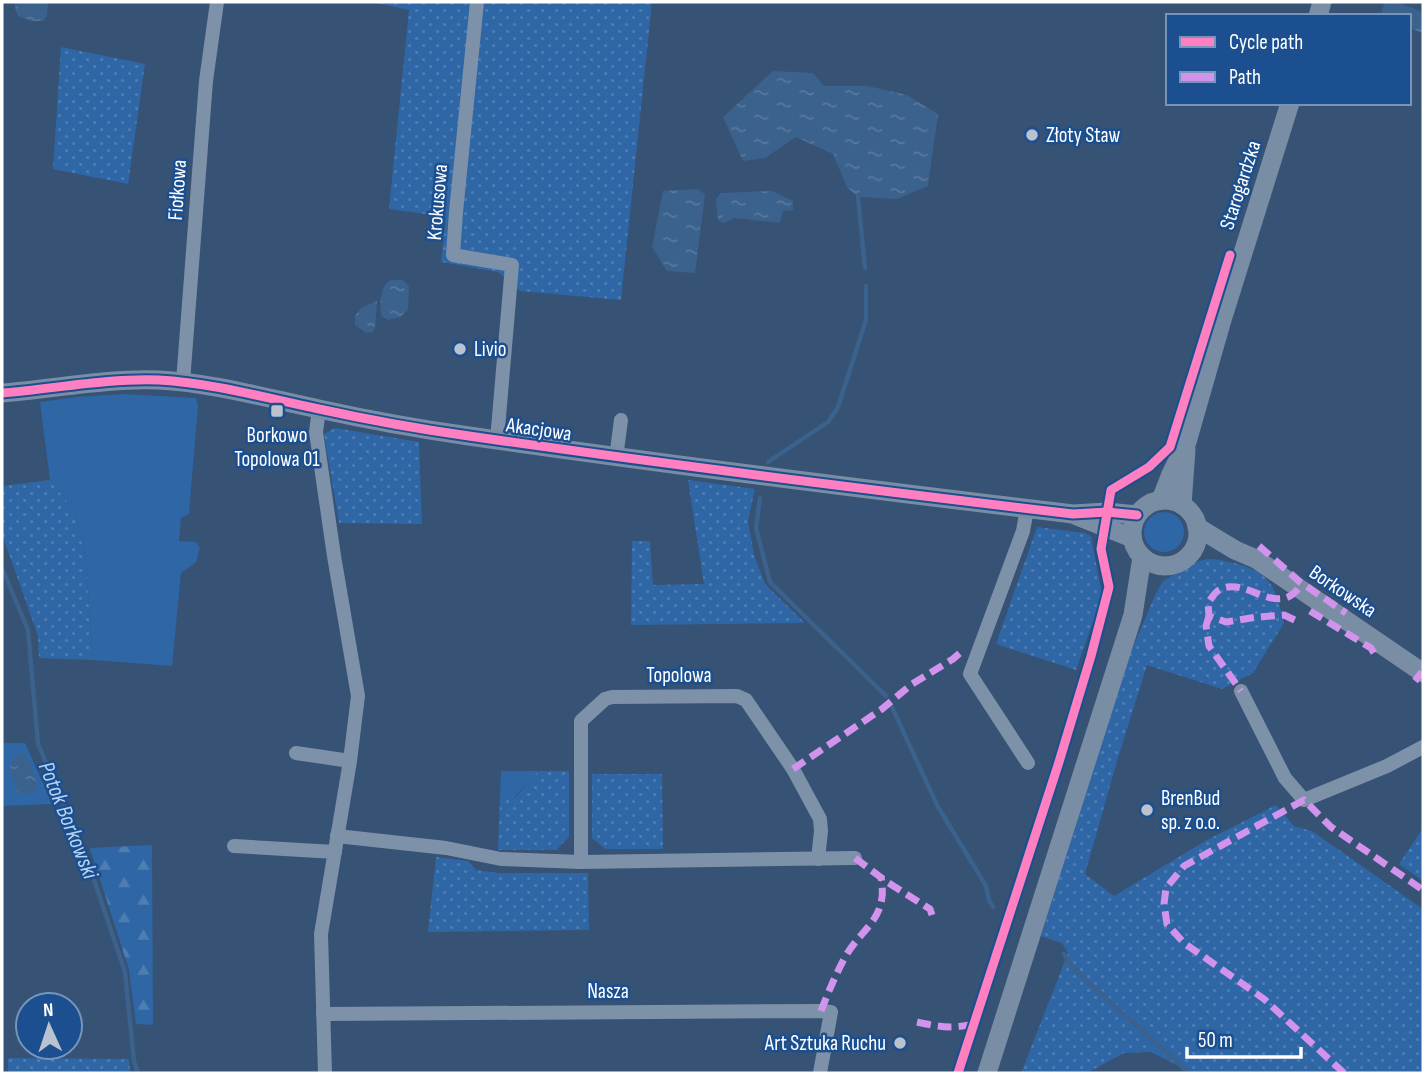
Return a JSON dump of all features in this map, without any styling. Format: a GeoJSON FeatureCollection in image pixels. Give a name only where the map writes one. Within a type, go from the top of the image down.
{"type":"FeatureCollection","features":[{"type":"Feature","properties":{"kind":"street","name":"Fiołkowa"},"geometry":{"type":"LineString","coordinates":[[183,382],[206,81],[217,2]]}},
{"type":"Feature","properties":{"kind":"street","name":"Krokusowa"},"geometry":{"type":"LineString","coordinates":[[477,2],[453,255],[512,265],[498,440]]}},
{"type":"Feature","properties":{"kind":"street","name":"Starogardzka"},"geometry":{"type":"LineString","coordinates":[[1161,500],[1187,442],[1289,105]]}},
{"type":"Feature","properties":{"kind":"street","name":"Akacjowa"},"geometry":{"type":"LineString","coordinates":[[2,393],[106,381],[183,382],[240,391],[422,430],[616,458],[1027,509],[1073,514],[1107,512],[1138,515]]}},
{"type":"Feature","properties":{"kind":"street"},"geometry":{"type":"LineString","coordinates":[[319,409],[316,432],[358,696],[321,934],[325,1073]]}},
{"type":"Feature","properties":{"kind":"street"},"geometry":{"type":"LineString","coordinates":[[616,458],[621,420]]}},
{"type":"Feature","properties":{"kind":"street","name":"Starogardzka"},"geometry":{"type":"LineString","coordinates":[[1182,505],[1187,442]]}},
{"type":"Feature","properties":{"kind":"street"},"geometry":{"type":"LineString","coordinates":[[1161,500],[1182,505],[1189,510],[1198,527],[1198,538],[1188,556],[1181,562],[1162,566],[1142,557],[1132,538],[1138,515],[1144,508],[1161,500]]}},
{"type":"Feature","properties":{"kind":"street"},"geometry":{"type":"LineString","coordinates":[[1027,509],[1023,531],[970,674],[1028,763]]}},
{"type":"Feature","properties":{"kind":"street","name":"Akacjowa"},"geometry":{"type":"LineString","coordinates":[[1073,514],[1132,538]]}},
{"type":"Feature","properties":{"kind":"street","name":"Borkowska"},"geometry":{"type":"LineString","coordinates":[[1198,527],[1235,550],[1256,559],[1423,673]]}},
{"type":"Feature","properties":{"kind":"street","name":"Borkowska"},"geometry":{"type":"LineString","coordinates":[[1194,548],[1235,550]]}},
{"type":"Feature","properties":{"kind":"street"},"geometry":{"type":"LineString","coordinates":[[987,1073],[1133,615],[1142,557]]}},
{"type":"Feature","properties":{"kind":"street"},"geometry":{"type":"LineString","coordinates":[[1133,615],[1162,566]]}},
{"type":"Feature","properties":{"kind":"street"},"geometry":{"type":"LineString","coordinates":[[1241,691],[1284,778],[1304,800],[1387,766],[1423,747]]}},
{"type":"Feature","properties":{"kind":"street","name":"Topolowa"},"geometry":{"type":"LineString","coordinates":[[581,862],[581,720],[612,696],[737,696],[746,700],[793,769],[820,819],[818,859]]}},
{"type":"Feature","properties":{"kind":"street"},"geometry":{"type":"LineString","coordinates":[[296,753],[350,761]]}},
{"type":"Feature","properties":{"kind":"street"},"geometry":{"type":"LineString","coordinates":[[337,836],[446,848],[501,859],[581,862],[855,858]]}},
{"type":"Feature","properties":{"kind":"street"},"geometry":{"type":"LineString","coordinates":[[234,846],[335,852]]}},
{"type":"Feature","properties":{"kind":"street","name":"Nasza"},"geometry":{"type":"LineString","coordinates":[[323,1014],[821,1010],[831,1012],[820,1073]]}},
{"type":"Feature","properties":{"kind":"green space"},"geometry":{"type":"Polygon","coordinates":[[[372,2],[652,2],[621,300],[520,291],[498,272],[441,262],[446,217],[389,209],[409,10],[372,2]]]}},
{"type":"Feature","properties":{"kind":"green space"},"geometry":{"type":"Polygon","coordinates":[[[61,47],[145,64],[128,184],[53,169],[61,47]]]}},
{"type":"Feature","properties":{"kind":"green space"},"geometry":{"type":"Polygon","coordinates":[[[125,394],[196,398],[198,406],[189,514],[181,518],[179,541],[196,542],[200,548],[196,562],[181,573],[172,666],[93,660],[85,554],[76,513],[50,480],[40,402],[125,394]]]}},
{"type":"Feature","properties":{"kind":"green space"},"geometry":{"type":"Polygon","coordinates":[[[335,428],[419,442],[422,524],[339,523],[324,434],[335,428]]]}},
{"type":"Feature","properties":{"kind":"green space"},"geometry":{"type":"Polygon","coordinates":[[[50,480],[76,513],[85,554],[93,660],[39,658],[38,636],[2,534],[2,486],[50,480]]]}},
{"type":"Feature","properties":{"kind":"green space"},"geometry":{"type":"Polygon","coordinates":[[[688,480],[755,489],[748,521],[754,555],[765,584],[805,623],[631,625],[632,541],[650,541],[653,585],[704,584],[688,480]]]}},
{"type":"Feature","properties":{"kind":"green space"},"geometry":{"type":"Polygon","coordinates":[[[1164,512],[1172,513],[1178,518],[1183,524],[1183,540],[1178,546],[1172,551],[1164,552],[1156,551],[1150,546],[1145,540],[1144,532],[1145,524],[1150,518],[1156,513],[1164,512]]]}},
{"type":"Feature","properties":{"kind":"green space"},"geometry":{"type":"Polygon","coordinates":[[[1037,527],[1091,536],[1102,596],[1076,670],[996,644],[1037,527]]]}},
{"type":"Feature","properties":{"kind":"green space"},"geometry":{"type":"Polygon","coordinates":[[[1207,559],[1247,567],[1265,577],[1275,591],[1284,623],[1253,673],[1222,689],[1147,665],[1085,874],[1114,896],[1207,840],[1276,805],[1294,826],[1312,831],[1423,909],[1423,1073],[1192,1073],[1151,1052],[1124,1053],[1087,1073],[1021,1073],[1068,953],[1062,943],[1041,936],[1130,654],[1163,581],[1207,559]]]}},
{"type":"Feature","properties":{"kind":"green space"},"geometry":{"type":"Polygon","coordinates":[[[2,743],[25,743],[52,804],[2,806],[2,743]]]}},
{"type":"Feature","properties":{"kind":"green space"},"geometry":{"type":"Polygon","coordinates":[[[501,771],[538,771],[514,798],[500,798],[501,771]]]}},
{"type":"Feature","properties":{"kind":"green space"},"geometry":{"type":"Polygon","coordinates":[[[538,771],[569,771],[569,837],[556,850],[498,850],[500,798],[515,798],[538,771]]]}},
{"type":"Feature","properties":{"kind":"green space"},"geometry":{"type":"Polygon","coordinates":[[[592,774],[662,774],[663,849],[605,849],[592,838],[592,774]]]}},
{"type":"Feature","properties":{"kind":"green space"},"geometry":{"type":"Polygon","coordinates":[[[1423,828],[1423,881],[1399,864],[1423,828]]]}},
{"type":"Feature","properties":{"kind":"green space"},"geometry":{"type":"Polygon","coordinates":[[[152,845],[153,1025],[136,1024],[129,970],[90,848],[152,845]]]}},
{"type":"Feature","properties":{"kind":"green space"},"geometry":{"type":"Polygon","coordinates":[[[436,857],[468,861],[476,870],[498,873],[588,873],[589,930],[428,932],[436,857]]]}},
{"type":"Feature","properties":{"kind":"green space"},"geometry":{"type":"Polygon","coordinates":[[[8,1058],[14,1058],[14,1061],[129,1059],[130,1073],[8,1073],[8,1058]]]}},
{"type":"Feature","properties":{"kind":"water"},"geometry":{"type":"Polygon","coordinates":[[[15,2],[48,2],[47,16],[43,21],[31,21],[18,16],[15,2]]]}},
{"type":"Feature","properties":{"kind":"water"},"geometry":{"type":"Polygon","coordinates":[[[1385,2],[1396,2],[1423,12],[1423,33],[1411,29],[1411,14],[1381,14],[1385,2]]]}},
{"type":"Feature","properties":{"kind":"water"},"geometry":{"type":"Polygon","coordinates":[[[773,71],[813,73],[824,86],[868,86],[907,95],[938,114],[928,186],[897,199],[858,197],[847,187],[833,154],[796,137],[765,158],[743,161],[723,117],[773,71]]]}},
{"type":"Feature","properties":{"kind":"water"},"geometry":{"type":"Polygon","coordinates":[[[697,189],[705,194],[695,273],[667,271],[652,247],[663,191],[697,189]]]}},
{"type":"Feature","properties":{"kind":"water"},"geometry":{"type":"Polygon","coordinates":[[[772,191],[793,201],[793,210],[783,211],[780,223],[735,218],[723,223],[718,220],[716,199],[721,193],[772,191]]]}},
{"type":"Feature","properties":{"kind":"water"},"geometry":{"type":"Polygon","coordinates":[[[391,280],[403,280],[409,286],[408,310],[400,317],[388,320],[381,316],[381,301],[384,286],[391,280]]]}},
{"type":"Feature","properties":{"kind":"water"},"geometry":{"type":"Polygon","coordinates":[[[377,301],[375,327],[373,332],[366,333],[355,325],[355,316],[361,308],[377,301]]]}},
{"type":"Feature","properties":{"kind":"water"},"geometry":{"type":"Polygon","coordinates":[[[23,753],[35,778],[37,787],[33,793],[16,791],[11,774],[13,760],[23,753]]]}},
{"type":"Feature","properties":{"kind":"waterway"},"geometry":{"type":"LineString","coordinates":[[858,197],[865,268]]}},
{"type":"Feature","properties":{"kind":"waterway"},"geometry":{"type":"LineString","coordinates":[[768,462],[828,422],[838,407],[866,320],[866,286]]}},
{"type":"Feature","properties":{"kind":"waterway"},"geometry":{"type":"LineString","coordinates":[[760,498],[756,528],[770,582],[886,696]]}},
{"type":"Feature","properties":{"kind":"waterway","name":"Potok Borkowski"},"geometry":{"type":"LineString","coordinates":[[2,568],[28,630],[38,744],[86,856],[125,972],[134,1061],[138,1073]]}},
{"type":"Feature","properties":{"kind":"waterway"},"geometry":{"type":"LineString","coordinates":[[892,707],[937,805],[986,886],[993,907]]}},
{"type":"Feature","properties":{"kind":"waterway"},"geometry":{"type":"LineString","coordinates":[[1064,954],[1073,968],[1189,1073]]}},
{"type":"Feature","properties":{"kind":"marked path"},"geometry":{"type":"LineString","coordinates":[[1259,546],[1300,582],[1346,613]]}},
{"type":"Feature","properties":{"kind":"marked path"},"geometry":{"type":"LineString","coordinates":[[1298,589],[1280,599],[1239,587],[1219,590],[1208,603],[1209,616],[1226,622],[1284,615],[1301,623]]}},
{"type":"Feature","properties":{"kind":"marked path"},"geometry":{"type":"LineString","coordinates":[[1310,611],[1371,648],[1374,653]]}},
{"type":"Feature","properties":{"kind":"marked path"},"geometry":{"type":"LineString","coordinates":[[1209,616],[1206,626],[1209,646],[1241,691]]}},
{"type":"Feature","properties":{"kind":"marked path"},"geometry":{"type":"LineString","coordinates":[[793,769],[961,652]]}},
{"type":"Feature","properties":{"kind":"marked path"},"geometry":{"type":"LineString","coordinates":[[1415,681],[1422,672]]}},
{"type":"Feature","properties":{"kind":"marked path"},"geometry":{"type":"LineString","coordinates":[[1344,1073],[1264,999],[1184,943],[1167,924],[1164,904],[1166,888],[1184,866],[1304,800],[1331,827],[1423,890]]}},
{"type":"Feature","properties":{"kind":"marked path"},"geometry":{"type":"LineString","coordinates":[[855,858],[930,909],[932,915]]}},
{"type":"Feature","properties":{"kind":"marked path"},"geometry":{"type":"LineString","coordinates":[[821,1011],[844,959],[877,913],[881,903],[881,877]]}},
{"type":"Feature","properties":{"kind":"marked path"},"geometry":{"type":"LineString","coordinates":[[917,1022],[946,1027],[974,1024]]}},
{"type":"Feature","properties":{"kind":"cycle path"},"geometry":{"type":"LineString","coordinates":[[958,1073],[1091,656],[1109,587],[1101,549],[1111,490],[1149,467],[1170,447],[1230,255]]}},
{"type":"Feature","properties":{"kind":"cycle path"},"geometry":{"type":"LineString","coordinates":[[2,393],[119,381],[159,380],[199,384],[394,424],[544,447],[1073,514],[1107,512],[1137,515]]}},
{"type":"Feature","properties":{"kind":"place","name":"Złoty Staw"},"geometry":{"type":"Point","coordinates":[1032,135]}},
{"type":"Feature","properties":{"kind":"place","name":"Livio"},"geometry":{"type":"Point","coordinates":[460,349]}},
{"type":"Feature","properties":{"kind":"place","name":"Borkowo Topolowa 01"},"geometry":{"type":"Point","coordinates":[277,411]}},
{"type":"Feature","properties":{"kind":"place","name":"BrenBud sp. z o.o."},"geometry":{"type":"Point","coordinates":[1147,810]}},
{"type":"Feature","properties":{"kind":"place","name":"Art Sztuka Ruchu"},"geometry":{"type":"Point","coordinates":[900,1043]}}]}
